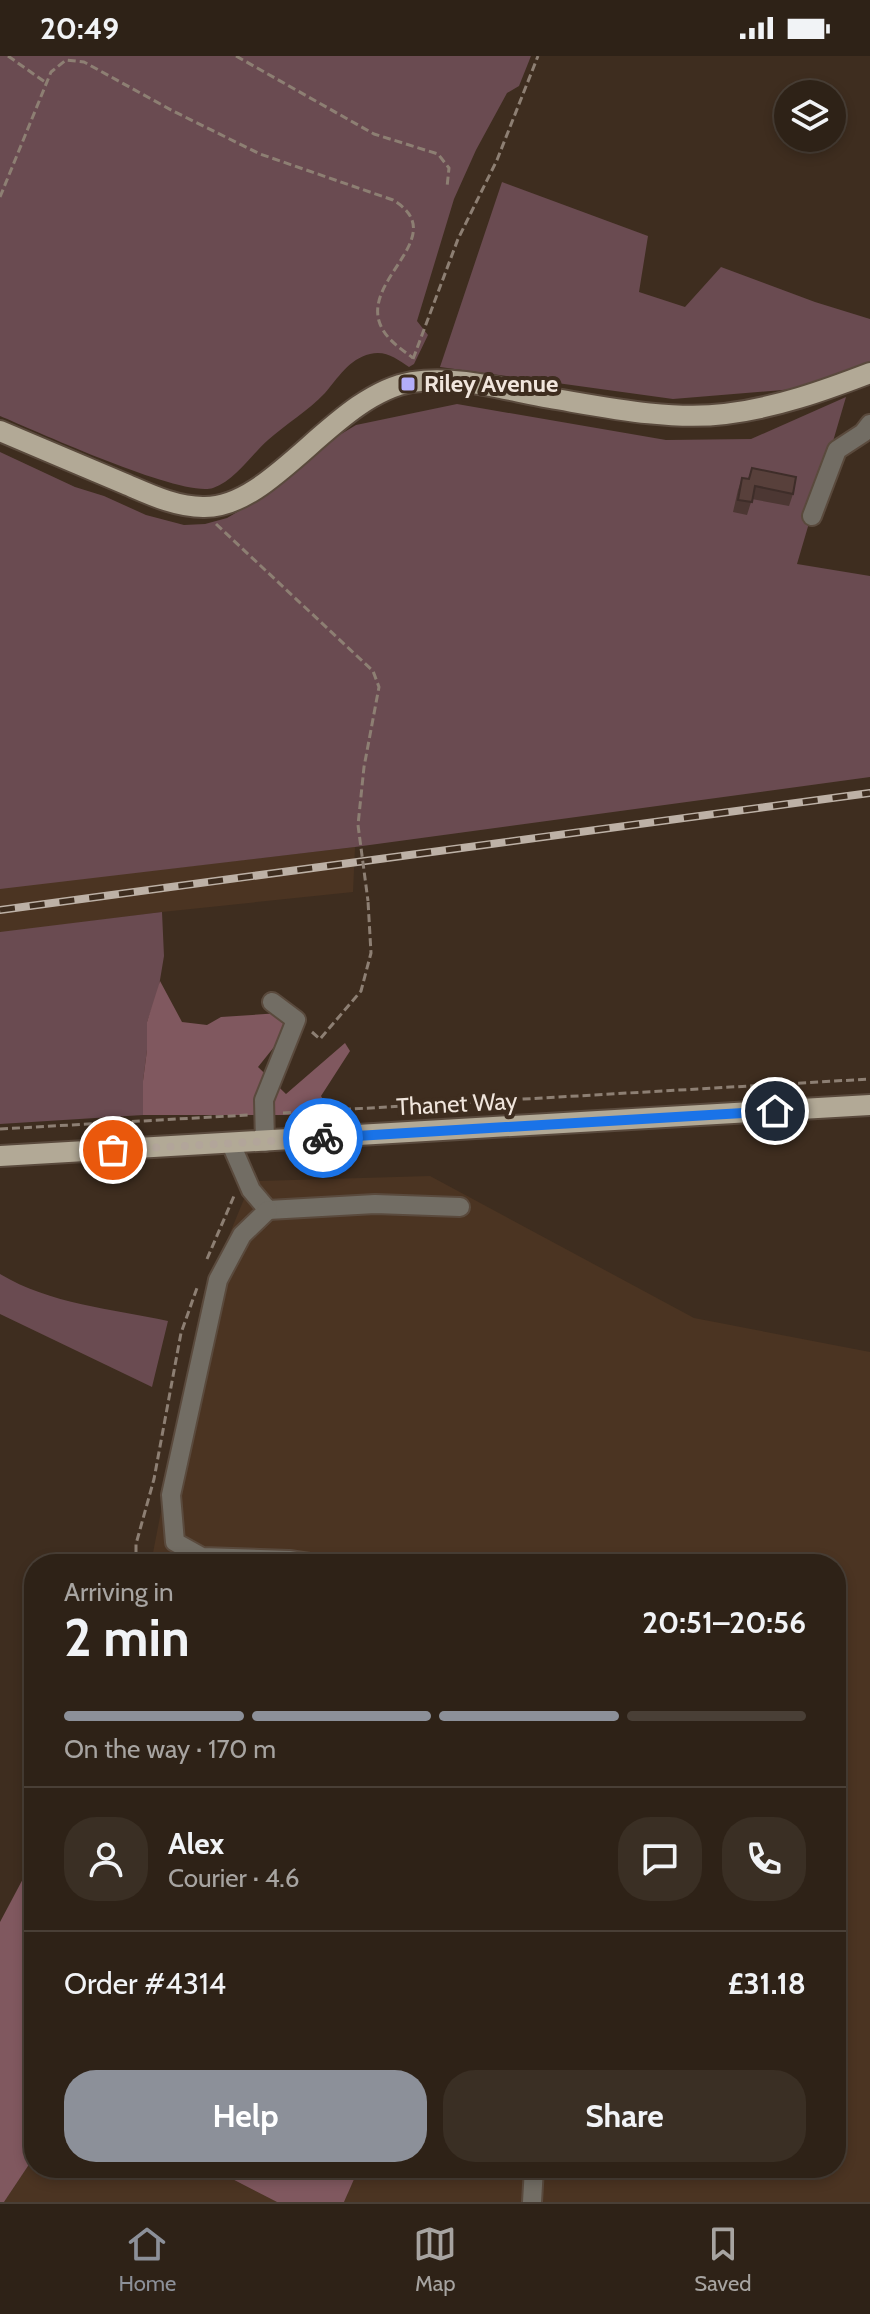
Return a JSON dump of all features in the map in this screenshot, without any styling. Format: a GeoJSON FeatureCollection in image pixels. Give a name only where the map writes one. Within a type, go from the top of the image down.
{"type":"FeatureCollection","features":[{"type":"Feature","properties":{"kind":"main road"},"geometry":{"type":"LineString","coordinates":[[0,431],[171,503],[202,508],[235,503],[254,492],[344,416],[376,395],[411,382],[468,383],[578,402],[694,416],[724,414],[780,403],[870,373]]}},
{"type":"Feature","properties":{"kind":"main road","name":"Thanet Way"},"geometry":{"type":"LineString","coordinates":[[0,1156],[870,1105]]}},
{"type":"Feature","properties":{"kind":"lane"},"geometry":{"type":"LineString","coordinates":[[812,516],[837,450],[863,433],[870,424]]}},
{"type":"Feature","properties":{"kind":"lane"},"geometry":{"type":"LineString","coordinates":[[265,1142],[264,1100],[296,1020],[272,1002]]}},
{"type":"Feature","properties":{"kind":"lane"},"geometry":{"type":"LineString","coordinates":[[231,1144],[251,1190],[268,1210]]}},
{"type":"Feature","properties":{"kind":"lane"},"geometry":{"type":"LineString","coordinates":[[197,1554],[175,1542],[171,1495],[218,1280],[242,1235],[268,1210],[375,1204],[460,1207]]}},
{"type":"Feature","properties":{"kind":"lane"},"geometry":{"type":"LineString","coordinates":[[532,2202],[533,2178]]}},
{"type":"Feature","properties":{"kind":"path"},"geometry":{"type":"LineString","coordinates":[[8,56],[45,82]]}},
{"type":"Feature","properties":{"kind":"path"},"geometry":{"type":"LineString","coordinates":[[0,197],[45,82],[51,72],[71,56]]}},
{"type":"Feature","properties":{"kind":"path"},"geometry":{"type":"LineString","coordinates":[[236,56],[374,134],[438,154],[449,168],[447,187]]}},
{"type":"Feature","properties":{"kind":"path"},"geometry":{"type":"LineString","coordinates":[[411,382],[413,358],[458,239],[497,160],[538,56]]}},
{"type":"Feature","properties":{"kind":"path"},"geometry":{"type":"LineString","coordinates":[[66,60],[84,62],[260,154],[393,200],[405,207],[415,225],[413,236],[381,295],[378,312],[379,322],[391,341],[413,358]]}},
{"type":"Feature","properties":{"kind":"path"},"geometry":{"type":"LineString","coordinates":[[202,508],[373,671],[379,687],[364,767],[358,825],[371,953],[361,991],[320,1039],[296,1020]]}},
{"type":"Feature","properties":{"kind":"path"},"geometry":{"type":"LineString","coordinates":[[0,1129],[870,1079]]}},
{"type":"Feature","properties":{"kind":"shaded area"},"geometry":{"type":"Polygon","coordinates":[[[0,56],[531,56],[519,86],[507,93],[476,150],[454,199],[417,321],[428,335],[414,364],[409,367],[381,353],[363,356],[344,370],[318,400],[268,440],[229,479],[213,488],[196,488],[141,474],[0,416],[0,56]]]}},
{"type":"Feature","properties":{"kind":"shaded area"},"geometry":{"type":"Polygon","coordinates":[[[502,182],[648,236],[639,292],[685,307],[721,267],[870,319],[870,364],[794,389],[673,399],[440,367],[502,182]]]}},
{"type":"Feature","properties":{"kind":"shaded area"},"geometry":{"type":"Polygon","coordinates":[[[846,397],[797,564],[870,576],[870,777],[355,847],[0,889],[0,452],[75,487],[146,515],[184,525],[205,524],[227,518],[266,495],[331,440],[356,425],[457,404],[666,440],[751,439],[846,397]]]}},
{"type":"Feature","properties":{"kind":"shaded area"},"geometry":{"type":"Polygon","coordinates":[[[355,847],[353,892],[0,933],[0,888],[355,847]]]}},
{"type":"Feature","properties":{"kind":"shaded area"},"geometry":{"type":"Polygon","coordinates":[[[162,912],[164,956],[158,992],[147,1022],[143,1115],[0,1124],[0,932],[162,912]]]}},
{"type":"Feature","properties":{"kind":"shaded area"},"geometry":{"type":"Polygon","coordinates":[[[160,981],[182,1022],[207,1025],[221,1017],[280,1013],[290,1027],[258,1067],[286,1094],[345,1043],[350,1051],[321,1096],[325,1103],[307,1112],[288,1115],[143,1115],[147,1022],[160,981]]]}},
{"type":"Feature","properties":{"kind":"shaded area"},"geometry":{"type":"Polygon","coordinates":[[[430,1176],[694,1318],[870,1352],[870,2202],[344,2202],[355,2178],[846,2178],[846,1554],[153,1554],[202,1301],[244,1199],[259,1181],[430,1176]]]}},
{"type":"Feature","properties":{"kind":"shaded area"},"geometry":{"type":"Polygon","coordinates":[[[0,1274],[60,1299],[168,1321],[152,1387],[0,1314],[0,1274]]]}},
{"type":"Feature","properties":{"kind":"shaded area"},"geometry":{"type":"Polygon","coordinates":[[[24,1877],[24,2172],[4,2202],[0,2202],[0,1922],[24,1877]]]}},
{"type":"Feature","properties":{"kind":"shaded area"},"geometry":{"type":"Polygon","coordinates":[[[24,2172],[24,2178],[230,2178],[277,2202],[4,2202],[24,2172]]]}},
{"type":"Feature","properties":{"kind":"shaded area"},"geometry":{"type":"Polygon","coordinates":[[[230,2178],[355,2178],[344,2202],[277,2202],[230,2178]]]}},
{"type":"Feature","properties":{"kind":"building"},"geometry":{"type":"Polygon","coordinates":[[[752,468],[796,477],[793,494],[755,486],[752,502],[738,500],[742,478],[749,479],[752,468]]]}},
{"type":"Feature","properties":{"kind":"railway"},"geometry":{"type":"LineString","coordinates":[[0,910],[870,793]]}},
{"type":"Feature","properties":{"kind":"way so far"},"geometry":{"type":"LineString","coordinates":[[113,1150],[323,1138]]}},
{"type":"Feature","properties":{"kind":"place","name":"Riley Avenue"},"geometry":{"type":"Point","coordinates":[408,384]}},
{"type":"Feature","properties":{"kind":"route"},"geometry":{"type":"LineString","coordinates":[[323,1138],[775,1111]]}}]}
